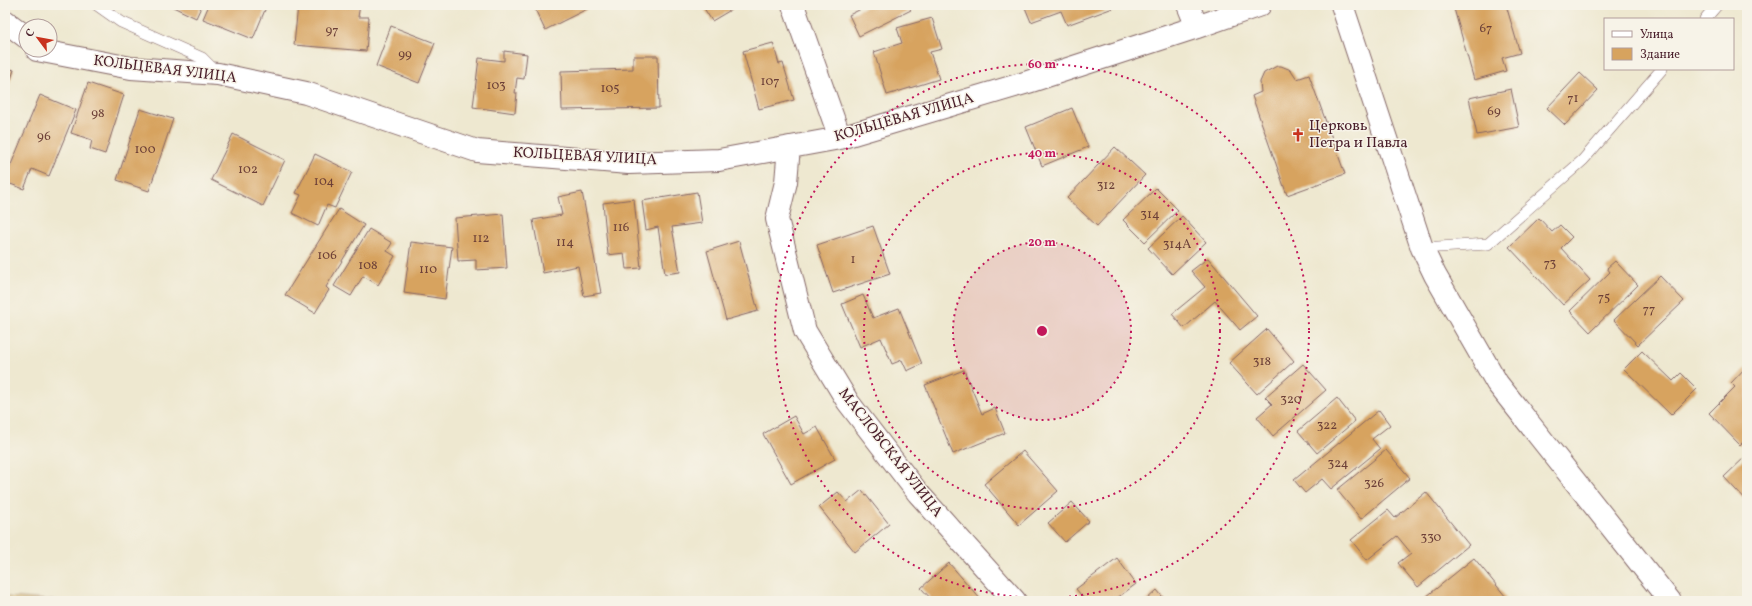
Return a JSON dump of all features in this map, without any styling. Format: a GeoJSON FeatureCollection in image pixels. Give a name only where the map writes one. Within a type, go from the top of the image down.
{"type":"FeatureCollection","features":[{"type":"Feature","properties":{"kind":"street"},"geometry":{"type":"LineString","coordinates":[[793,5],[840,138]]}},
{"type":"Feature","properties":{"kind":"street"},"geometry":{"type":"LineString","coordinates":[[1188,5],[1197,27]]}},
{"type":"Feature","properties":{"kind":"street","name":"КОЛЬЦЕВАЯ УЛИЦА"},"geometry":{"type":"LineString","coordinates":[[58,54],[131,68],[218,74],[306,93],[477,151],[629,163],[719,160],[840,138],[1028,82],[1260,5]]}},
{"type":"Feature","properties":{"kind":"street"},"geometry":{"type":"LineString","coordinates":[[1342,5],[1422,248],[1435,275],[1497,383],[1670,601]]}},
{"type":"Feature","properties":{"kind":"street"},"geometry":{"type":"LineString","coordinates":[[5,21],[18,31]]}},
{"type":"Feature","properties":{"kind":"street","name":"КОЛЬЦЕВАЯ УЛИЦА"},"geometry":{"type":"LineString","coordinates":[[5,41],[18,45]]}},
{"type":"Feature","properties":{"kind":"street","name":"МАСЛОВСКАЯ УЛИЦА"},"geometry":{"type":"LineString","coordinates":[[789,147],[786,182],[777,219],[805,331],[848,402],[918,493],[1015,601]]}},
{"type":"Feature","properties":{"kind":"lane"},"geometry":{"type":"LineString","coordinates":[[97,5],[121,22],[202,58],[218,74]]}},
{"type":"Feature","properties":{"kind":"lane"},"geometry":{"type":"LineString","coordinates":[[1706,18],[1717,5]]}},
{"type":"Feature","properties":{"kind":"lane"},"geometry":{"type":"LineString","coordinates":[[1422,248],[1488,244],[1583,160],[1661,70]]}},
{"type":"Feature","properties":{"kind":"sand"},"geometry":{"type":"Polygon","coordinates":[[[5,597],[65,601],[5,601],[5,597]]]}},
{"type":"Feature","properties":{"kind":"building"},"geometry":{"type":"Polygon","coordinates":[[[169,5],[202,5],[196,18],[169,5]]]}},
{"type":"Feature","properties":{"kind":"building"},"geometry":{"type":"Polygon","coordinates":[[[209,5],[267,5],[253,39],[203,19],[209,5]]]}},
{"type":"Feature","properties":{"kind":"building"},"geometry":{"type":"Polygon","coordinates":[[[298,5],[360,5],[358,17],[369,17],[366,51],[294,45],[298,5]]]}},
{"type":"Feature","properties":{"kind":"building"},"geometry":{"type":"Polygon","coordinates":[[[533,5],[595,5],[545,30],[533,5]]]}},
{"type":"Feature","properties":{"kind":"building"},"geometry":{"type":"Polygon","coordinates":[[[702,5],[739,5],[712,21],[702,5]]]}},
{"type":"Feature","properties":{"kind":"building"},"geometry":{"type":"Polygon","coordinates":[[[869,5],[908,5],[911,10],[859,36],[849,15],[869,5]]]}},
{"type":"Feature","properties":{"kind":"building"},"geometry":{"type":"Polygon","coordinates":[[[1024,5],[1121,5],[1067,25],[1061,11],[1031,22],[1024,5]]]}},
{"type":"Feature","properties":{"kind":"building"},"geometry":{"type":"Polygon","coordinates":[[[1453,5],[1506,5],[1520,53],[1502,58],[1506,71],[1474,80],[1453,5]]]}},
{"type":"Feature","properties":{"kind":"building"},"geometry":{"type":"Polygon","coordinates":[[[932,18],[942,49],[930,52],[939,79],[887,95],[874,52],[902,43],[897,28],[932,18]]]}},
{"type":"Feature","properties":{"kind":"building"},"geometry":{"type":"Polygon","coordinates":[[[391,26],[435,43],[419,83],[376,66],[391,26]]]}},
{"type":"Feature","properties":{"kind":"building"},"geometry":{"type":"Polygon","coordinates":[[[773,43],[779,64],[783,63],[794,100],[759,109],[743,51],[773,43]]]}},
{"type":"Feature","properties":{"kind":"building"},"geometry":{"type":"Polygon","coordinates":[[[504,51],[527,54],[524,79],[517,78],[515,113],[473,107],[479,58],[504,61],[504,51]]]}},
{"type":"Feature","properties":{"kind":"building"},"geometry":{"type":"Polygon","coordinates":[[[633,56],[658,56],[659,108],[562,110],[561,71],[633,69],[633,56]]]}},
{"type":"Feature","properties":{"kind":"building","name":"Церковь Петра и Павла"},"geometry":{"type":"Polygon","coordinates":[[[1277,66],[1291,70],[1297,79],[1309,75],[1345,174],[1287,195],[1252,96],[1261,92],[1260,82],[1264,73],[1277,66]]]}},
{"type":"Feature","properties":{"kind":"building"},"geometry":{"type":"Polygon","coordinates":[[[5,67],[14,70],[5,97],[5,67]]]}},
{"type":"Feature","properties":{"kind":"building"},"geometry":{"type":"Polygon","coordinates":[[[1580,73],[1598,90],[1565,125],[1547,108],[1580,73]]]}},
{"type":"Feature","properties":{"kind":"building"},"geometry":{"type":"Polygon","coordinates":[[[88,83],[124,95],[105,154],[90,149],[92,140],[71,133],[88,83]]]}},
{"type":"Feature","properties":{"kind":"building"},"geometry":{"type":"Polygon","coordinates":[[[1511,89],[1519,127],[1477,135],[1469,98],[1511,89]]]}},
{"type":"Feature","properties":{"kind":"building"},"geometry":{"type":"Polygon","coordinates":[[[40,95],[76,110],[49,176],[32,169],[24,189],[5,182],[5,179],[40,95]]]}},
{"type":"Feature","properties":{"kind":"building"},"geometry":{"type":"Polygon","coordinates":[[[1072,108],[1088,147],[1042,166],[1026,127],[1072,108]]]}},
{"type":"Feature","properties":{"kind":"building"},"geometry":{"type":"Polygon","coordinates":[[[140,109],[173,119],[149,191],[117,180],[140,109]]]}},
{"type":"Feature","properties":{"kind":"building"},"geometry":{"type":"Polygon","coordinates":[[[233,134],[285,160],[263,206],[211,180],[233,134]]]}},
{"type":"Feature","properties":{"kind":"building"},"geometry":{"type":"Polygon","coordinates":[[[1115,147],[1145,175],[1097,226],[1067,198],[1115,147]]]}},
{"type":"Feature","properties":{"kind":"building"},"geometry":{"type":"Polygon","coordinates":[[[315,154],[352,172],[335,208],[327,205],[318,226],[292,213],[301,195],[296,193],[315,154]]]}},
{"type":"Feature","properties":{"kind":"building"},"geometry":{"type":"Polygon","coordinates":[[[1156,188],[1178,210],[1145,242],[1123,220],[1156,188]]]}},
{"type":"Feature","properties":{"kind":"building"},"geometry":{"type":"Polygon","coordinates":[[[582,192],[601,293],[584,296],[578,266],[543,273],[533,220],[562,215],[558,197],[582,192]]]}},
{"type":"Feature","properties":{"kind":"building"},"geometry":{"type":"Polygon","coordinates":[[[697,192],[702,223],[672,227],[680,272],[665,274],[658,227],[646,230],[642,201],[697,192]]]}},
{"type":"Feature","properties":{"kind":"building"},"geometry":{"type":"Polygon","coordinates":[[[634,199],[641,268],[626,269],[624,253],[608,255],[603,203],[634,199]]]}},
{"type":"Feature","properties":{"kind":"building"},"geometry":{"type":"Polygon","coordinates":[[[339,209],[364,225],[326,287],[329,290],[315,313],[285,295],[339,209]]]}},
{"type":"Feature","properties":{"kind":"building"},"geometry":{"type":"Polygon","coordinates":[[[503,214],[507,268],[476,270],[476,260],[458,261],[455,218],[503,214]]]}},
{"type":"Feature","properties":{"kind":"building"},"geometry":{"type":"Polygon","coordinates":[[[1182,216],[1206,242],[1172,274],[1148,248],[1182,216]]]}},
{"type":"Feature","properties":{"kind":"building"},"geometry":{"type":"Polygon","coordinates":[[[1539,218],[1552,232],[1560,225],[1572,237],[1561,248],[1590,280],[1563,305],[1509,247],[1539,218]]]}},
{"type":"Feature","properties":{"kind":"building"},"geometry":{"type":"Polygon","coordinates":[[[873,226],[890,274],[833,293],[817,245],[873,226]]]}},
{"type":"Feature","properties":{"kind":"building"},"geometry":{"type":"Polygon","coordinates":[[[369,229],[392,243],[387,251],[395,256],[378,285],[363,276],[351,296],[334,286],[369,229]]]}},
{"type":"Feature","properties":{"kind":"building"},"geometry":{"type":"Polygon","coordinates":[[[739,241],[758,311],[726,320],[707,251],[739,241]]]}},
{"type":"Feature","properties":{"kind":"building"},"geometry":{"type":"Polygon","coordinates":[[[411,242],[452,247],[445,299],[404,293],[411,242]]]}},
{"type":"Feature","properties":{"kind":"building"},"geometry":{"type":"Polygon","coordinates":[[[1208,258],[1257,316],[1240,330],[1215,301],[1184,328],[1172,314],[1205,287],[1191,271],[1208,258]]]}},
{"type":"Feature","properties":{"kind":"building"},"geometry":{"type":"Polygon","coordinates":[[[1615,261],[1638,285],[1590,332],[1570,311],[1610,272],[1607,268],[1615,261]]]}},
{"type":"Feature","properties":{"kind":"building"},"geometry":{"type":"Polygon","coordinates":[[[1660,276],[1684,301],[1638,345],[1614,320],[1660,276]]]}},
{"type":"Feature","properties":{"kind":"building"},"geometry":{"type":"Polygon","coordinates":[[[863,295],[873,318],[899,308],[922,364],[907,371],[902,360],[892,364],[881,338],[860,347],[842,304],[863,295]]]}},
{"type":"Feature","properties":{"kind":"building"},"geometry":{"type":"Polygon","coordinates":[[[1267,329],[1294,361],[1257,394],[1229,363],[1267,329]]]}},
{"type":"Feature","properties":{"kind":"building"},"geometry":{"type":"Polygon","coordinates":[[[1642,351],[1673,381],[1681,373],[1697,389],[1671,415],[1624,369],[1642,351]]]}},
{"type":"Feature","properties":{"kind":"building"},"geometry":{"type":"Polygon","coordinates":[[[1303,364],[1326,390],[1273,436],[1257,417],[1272,404],[1265,397],[1303,364]]]}},
{"type":"Feature","properties":{"kind":"building"},"geometry":{"type":"Polygon","coordinates":[[[1747,366],[1747,438],[1740,445],[1709,413],[1735,387],[1731,383],[1747,366]]]}},
{"type":"Feature","properties":{"kind":"building"},"geometry":{"type":"Polygon","coordinates":[[[964,370],[982,414],[995,408],[1005,433],[953,454],[925,385],[964,370]]]}},
{"type":"Feature","properties":{"kind":"building"},"geometry":{"type":"Polygon","coordinates":[[[1337,398],[1355,421],[1317,453],[1298,431],[1337,398]]]}},
{"type":"Feature","properties":{"kind":"building"},"geometry":{"type":"Polygon","coordinates":[[[1379,410],[1390,425],[1372,439],[1380,449],[1331,489],[1322,479],[1305,493],[1294,480],[1379,410]]]}},
{"type":"Feature","properties":{"kind":"building"},"geometry":{"type":"Polygon","coordinates":[[[794,416],[804,434],[817,427],[835,459],[791,484],[763,434],[794,416]]]}},
{"type":"Feature","properties":{"kind":"building"},"geometry":{"type":"Polygon","coordinates":[[[1386,450],[1410,478],[1361,519],[1337,490],[1386,450]]]}},
{"type":"Feature","properties":{"kind":"building"},"geometry":{"type":"Polygon","coordinates":[[[1023,451],[1058,491],[1019,525],[984,484],[1023,451]]]}},
{"type":"Feature","properties":{"kind":"building"},"geometry":{"type":"Polygon","coordinates":[[[1747,455],[1747,502],[1724,477],[1747,455]]]}},
{"type":"Feature","properties":{"kind":"building"},"geometry":{"type":"Polygon","coordinates":[[[862,490],[889,524],[855,552],[819,507],[838,492],[847,502],[862,490]]]}},
{"type":"Feature","properties":{"kind":"building"},"geometry":{"type":"Polygon","coordinates":[[[1426,492],[1469,545],[1418,587],[1398,563],[1411,553],[1397,536],[1367,560],[1351,540],[1388,510],[1395,518],[1426,492]]]}},
{"type":"Feature","properties":{"kind":"building"},"geometry":{"type":"Polygon","coordinates":[[[1072,502],[1089,521],[1065,542],[1048,523],[1072,502]]]}},
{"type":"Feature","properties":{"kind":"building"},"geometry":{"type":"Polygon","coordinates":[[[1117,558],[1136,584],[1113,601],[1086,601],[1076,589],[1117,558]]]}},
{"type":"Feature","properties":{"kind":"building"},"geometry":{"type":"Polygon","coordinates":[[[1474,558],[1506,597],[1501,601],[1421,601],[1474,558]]]}},
{"type":"Feature","properties":{"kind":"building"},"geometry":{"type":"Polygon","coordinates":[[[949,563],[982,601],[933,601],[921,588],[949,563]]]}},
{"type":"Feature","properties":{"kind":"building"},"geometry":{"type":"Polygon","coordinates":[[[1157,590],[1166,601],[1145,601],[1157,590]]]}},
{"type":"Feature","properties":{"kind":"place","name":"Церковь Петра и Павла"},"geometry":{"type":"Point","coordinates":[1298,135]}}]}
